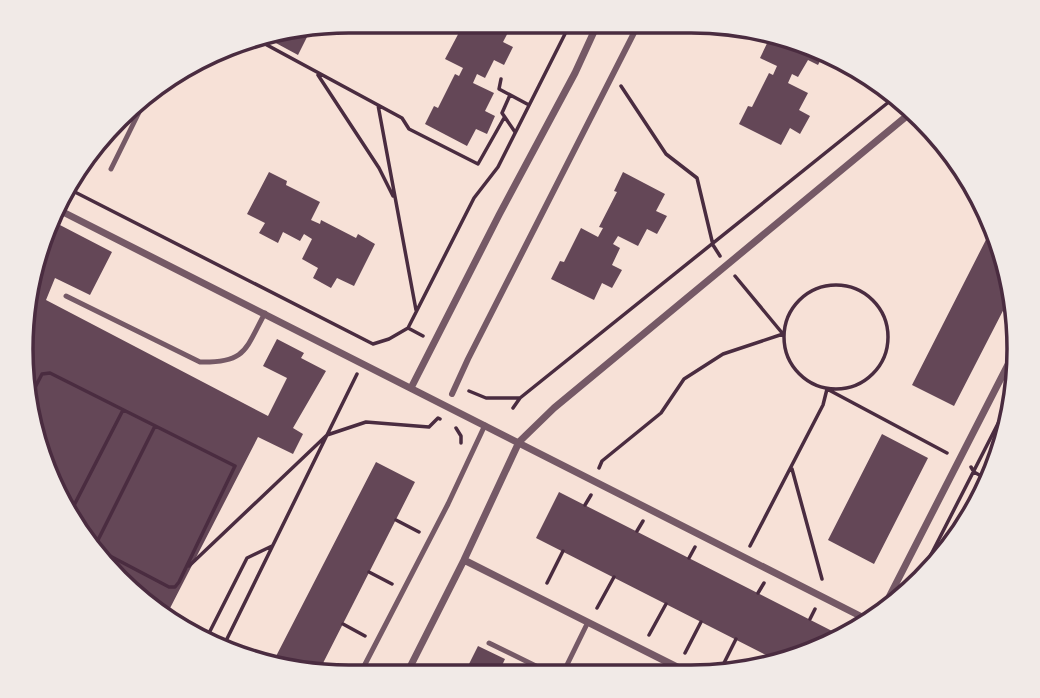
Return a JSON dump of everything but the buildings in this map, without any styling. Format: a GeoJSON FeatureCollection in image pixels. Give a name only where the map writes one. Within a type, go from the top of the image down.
{"type":"FeatureCollection","features":[{"type":"Feature","properties":{"kind":"street"},"geometry":{"type":"LineString","coordinates":[[411,388],[593,33]]}},
{"type":"Feature","properties":{"kind":"street"},"geometry":{"type":"LineString","coordinates":[[452,394],[634,33]]}},
{"type":"Feature","properties":{"kind":"street"},"geometry":{"type":"LineString","coordinates":[[411,665],[519,442],[554,408],[905,117]]}},
{"type":"Feature","properties":{"kind":"street"},"geometry":{"type":"LineString","coordinates":[[64,213],[860,616]]}},
{"type":"Feature","properties":{"kind":"street"},"geometry":{"type":"LineString","coordinates":[[891,593],[1006,368]]}},
{"type":"Feature","properties":{"kind":"street"},"geometry":{"type":"LineString","coordinates":[[464,560],[673,665]]}},
{"type":"Feature","properties":{"kind":"lane"},"geometry":{"type":"LineString","coordinates":[[111,169],[138,115]]}},
{"type":"Feature","properties":{"kind":"lane"},"geometry":{"type":"LineString","coordinates":[[66,296],[200,362],[224,363],[244,352],[265,313]]}},
{"type":"Feature","properties":{"kind":"lane"},"geometry":{"type":"LineString","coordinates":[[366,665],[485,425]]}},
{"type":"Feature","properties":{"kind":"lane"},"geometry":{"type":"LineString","coordinates":[[567,665],[588,622]]}},
{"type":"Feature","properties":{"kind":"lane"},"geometry":{"type":"LineString","coordinates":[[489,643],[534,665]]}},
{"type":"Feature","properties":{"kind":"path"},"geometry":{"type":"LineString","coordinates":[[75,193],[373,344],[389,339],[408,328],[474,198],[498,167],[565,33]]}},
{"type":"Feature","properties":{"kind":"path"},"geometry":{"type":"LineString","coordinates":[[266,44],[402,118],[409,129],[478,164],[504,118]]}},
{"type":"Feature","properties":{"kind":"path"},"geometry":{"type":"LineString","coordinates":[[316,72],[379,168],[395,201]]}},
{"type":"Feature","properties":{"kind":"path"},"geometry":{"type":"LineString","coordinates":[[613,73],[666,154],[697,178],[713,245],[783,334]]}},
{"type":"Feature","properties":{"kind":"path"},"geometry":{"type":"LineString","coordinates":[[501,79],[499,89],[529,105]]}},
{"type":"Feature","properties":{"kind":"path"},"geometry":{"type":"LineString","coordinates":[[510,95],[502,113],[515,133]]}},
{"type":"Feature","properties":{"kind":"path"},"geometry":{"type":"LineString","coordinates":[[513,408],[520,398],[888,102]]}},
{"type":"Feature","properties":{"kind":"path"},"geometry":{"type":"LineString","coordinates":[[378,106],[416,312]]}},
{"type":"Feature","properties":{"kind":"path"},"geometry":{"type":"LineString","coordinates":[[827,389],[850,387],[860,383],[878,367],[888,344],[885,319],[879,307],[861,291],[849,286],[824,285],[802,297],[793,306],[787,316],[783,334],[785,351],[796,371],[815,385],[960,459],[980,476]]}},
{"type":"Feature","properties":{"kind":"path"},"geometry":{"type":"LineString","coordinates":[[408,328],[427,338]]}},
{"type":"Feature","properties":{"kind":"path"},"geometry":{"type":"LineString","coordinates":[[593,480],[602,461],[661,413],[684,379],[723,354],[783,334]]}},
{"type":"Feature","properties":{"kind":"path"},"geometry":{"type":"LineString","coordinates":[[36,386],[42,374],[50,373],[234,466],[234,471],[186,569],[174,587],[169,587],[113,558]]}},
{"type":"Feature","properties":{"kind":"path"},"geometry":{"type":"LineString","coordinates":[[226,640],[358,373]]}},
{"type":"Feature","properties":{"kind":"path"},"geometry":{"type":"LineString","coordinates":[[456,385],[486,398],[520,398]]}},
{"type":"Feature","properties":{"kind":"path"},"geometry":{"type":"LineString","coordinates":[[745,557],[823,405],[827,389]]}},
{"type":"Feature","properties":{"kind":"path"},"geometry":{"type":"LineString","coordinates":[[75,504],[123,410]]}},
{"type":"Feature","properties":{"kind":"path"},"geometry":{"type":"LineString","coordinates":[[186,569],[327,435],[366,422],[429,428],[438,418]]}},
{"type":"Feature","properties":{"kind":"path"},"geometry":{"type":"LineString","coordinates":[[933,551],[998,425]]}},
{"type":"Feature","properties":{"kind":"path"},"geometry":{"type":"LineString","coordinates":[[96,539],[155,426]]}},
{"type":"Feature","properties":{"kind":"path"},"geometry":{"type":"LineString","coordinates":[[791,467],[827,599]]}},
{"type":"Feature","properties":{"kind":"path"},"geometry":{"type":"LineString","coordinates":[[585,505],[591,495]]}},
{"type":"Feature","properties":{"kind":"path"},"geometry":{"type":"LineString","coordinates":[[396,520],[420,533]]}},
{"type":"Feature","properties":{"kind":"path"},"geometry":{"type":"LineString","coordinates":[[637,531],[643,521]]}},
{"type":"Feature","properties":{"kind":"path"},"geometry":{"type":"LineString","coordinates":[[209,632],[247,558],[273,545]]}},
{"type":"Feature","properties":{"kind":"path"},"geometry":{"type":"LineString","coordinates":[[689,558],[695,547]]}},
{"type":"Feature","properties":{"kind":"path"},"geometry":{"type":"LineString","coordinates":[[547,583],[563,551]]}},
{"type":"Feature","properties":{"kind":"path"},"geometry":{"type":"LineString","coordinates":[[369,572],[393,585]]}},
{"type":"Feature","properties":{"kind":"path"},"geometry":{"type":"LineString","coordinates":[[597,608],[614,577]]}},
{"type":"Feature","properties":{"kind":"path"},"geometry":{"type":"LineString","coordinates":[[758,593],[764,583]]}},
{"type":"Feature","properties":{"kind":"path"},"geometry":{"type":"LineString","coordinates":[[649,635],[666,604]]}},
{"type":"Feature","properties":{"kind":"path"},"geometry":{"type":"LineString","coordinates":[[810,620],[815,609]]}},
{"type":"Feature","properties":{"kind":"path"},"geometry":{"type":"LineString","coordinates":[[685,653],[701,622]]}},
{"type":"Feature","properties":{"kind":"path"},"geometry":{"type":"LineString","coordinates":[[343,624],[366,637]]}},
{"type":"Feature","properties":{"kind":"path"},"geometry":{"type":"LineString","coordinates":[[724,663],[736,639]]}}]}
